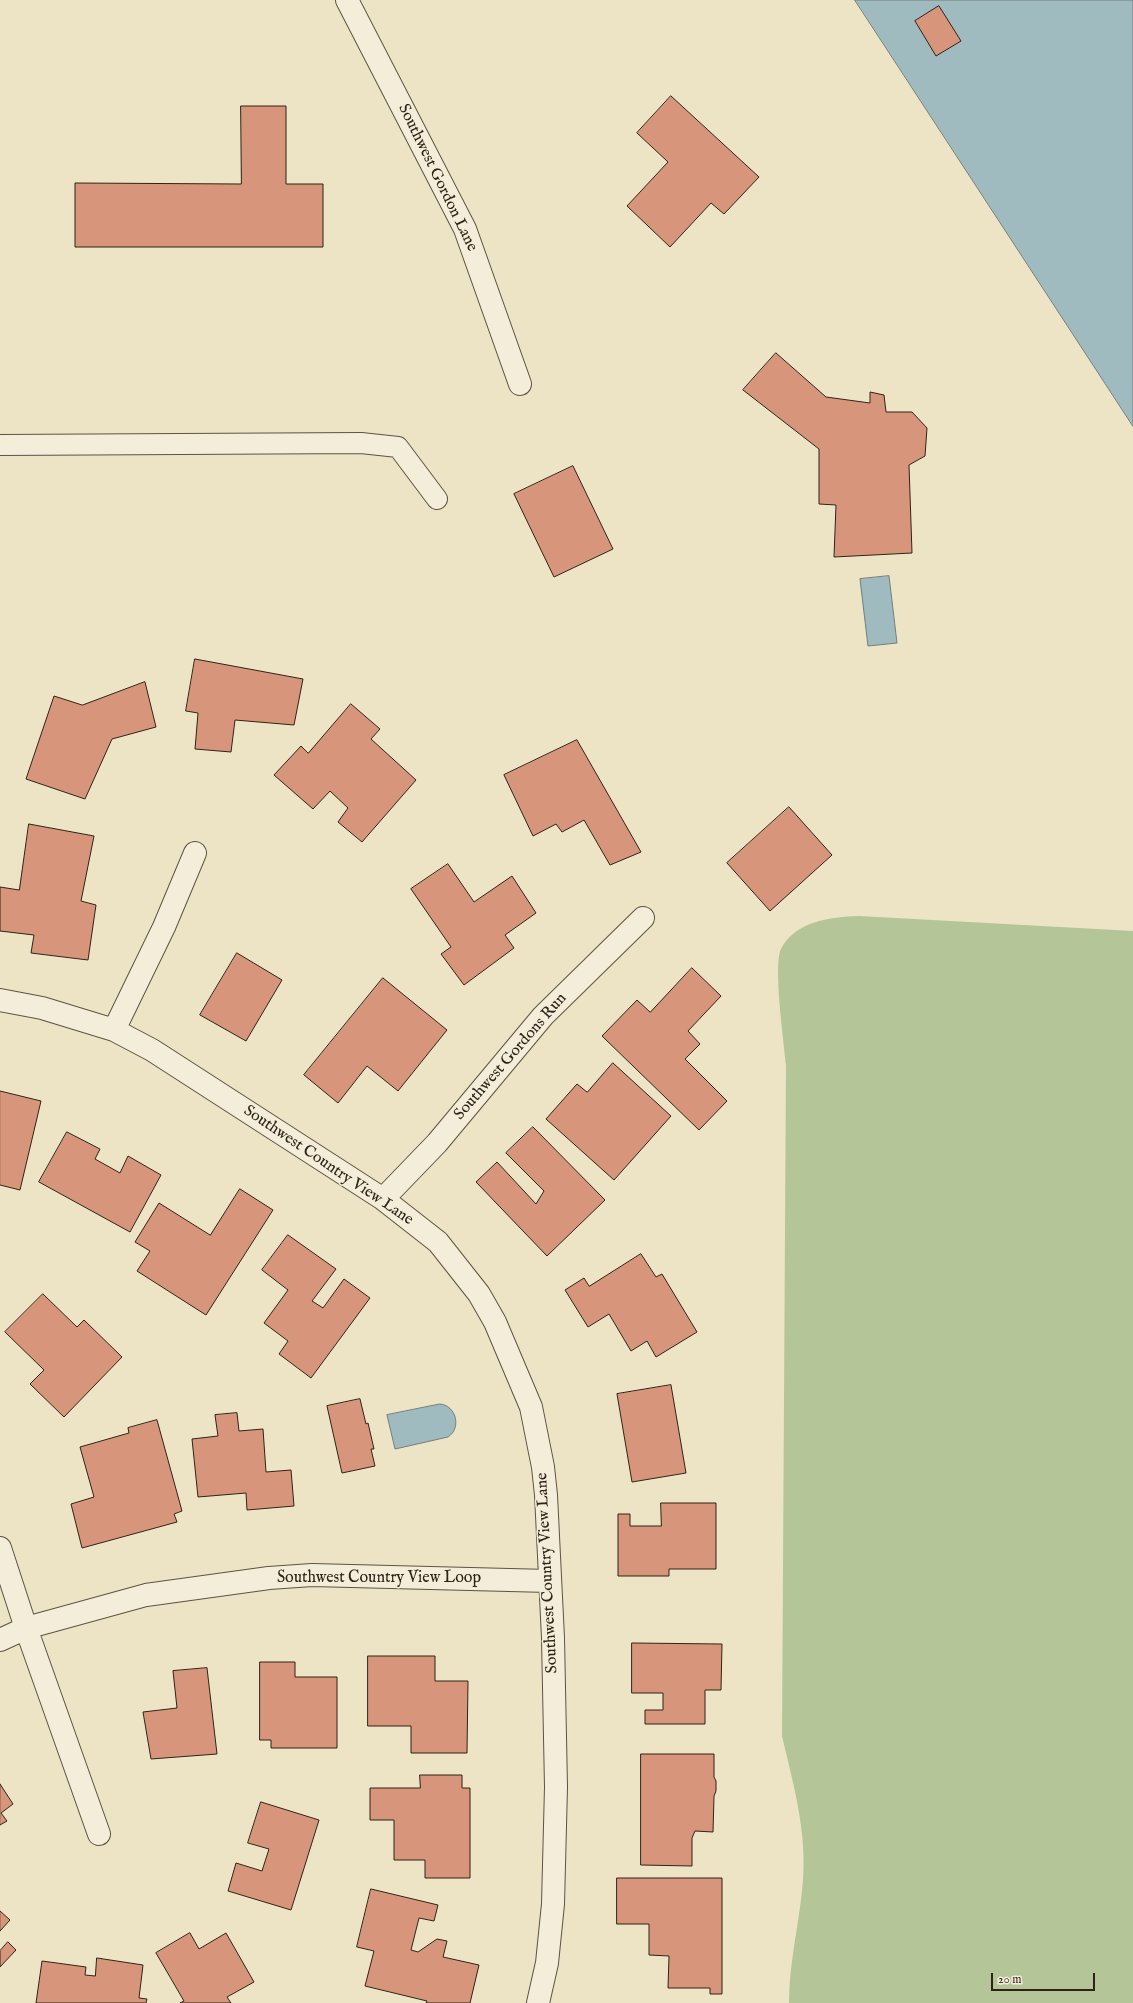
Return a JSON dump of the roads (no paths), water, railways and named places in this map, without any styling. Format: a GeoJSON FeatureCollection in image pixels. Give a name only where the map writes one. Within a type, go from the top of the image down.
{"type":"FeatureCollection","features":[{"type":"Feature","properties":{"kind":"street","name":"Southwest Gordon Lane"},"geometry":{"type":"LineString","coordinates":[[347,0],[465,229],[520,384]]}},
{"type":"Feature","properties":{"kind":"street"},"geometry":{"type":"LineString","coordinates":[[114,1030],[164,927],[195,853]]}},
{"type":"Feature","properties":{"kind":"street","name":"Southwest Gordons Run"},"geometry":{"type":"LineString","coordinates":[[383,1199],[437,1143],[543,1016],[643,918]]}},
{"type":"Feature","properties":{"kind":"street","name":"Southwest Country View Lane"},"geometry":{"type":"LineString","coordinates":[[0,1000],[42,1008],[114,1030],[152,1050],[383,1199],[438,1242],[479,1294],[495,1322],[532,1414],[543,1467],[546,1494],[549,1581],[553,1638],[556,1803],[553,1904],[547,1963],[538,2003]]}},
{"type":"Feature","properties":{"kind":"street"},"geometry":{"type":"LineString","coordinates":[[0,1548],[26,1628],[99,1834]]}},
{"type":"Feature","properties":{"kind":"street","name":"Southwest Country View Loop"},"geometry":{"type":"LineString","coordinates":[[0,1640],[26,1628],[146,1595],[269,1578],[312,1575],[549,1581]]}},
{"type":"Feature","properties":{"kind":"lane"},"geometry":{"type":"LineString","coordinates":[[0,445],[361,443],[398,447],[437,499]]}},
{"type":"Feature","properties":{"kind":"water"},"geometry":{"type":"Polygon","coordinates":[[[855,0],[1133,0],[1133,426],[855,0]]]}},
{"type":"Feature","properties":{"kind":"water"},"geometry":{"type":"Polygon","coordinates":[[[889,576],[897,643],[868,646],[860,579],[889,576]]]}},
{"type":"Feature","properties":{"kind":"water"},"geometry":{"type":"Polygon","coordinates":[[[440,1404],[446,1405],[450,1408],[455,1418],[455,1428],[448,1437],[395,1449],[387,1415],[440,1404]]]}}]}
